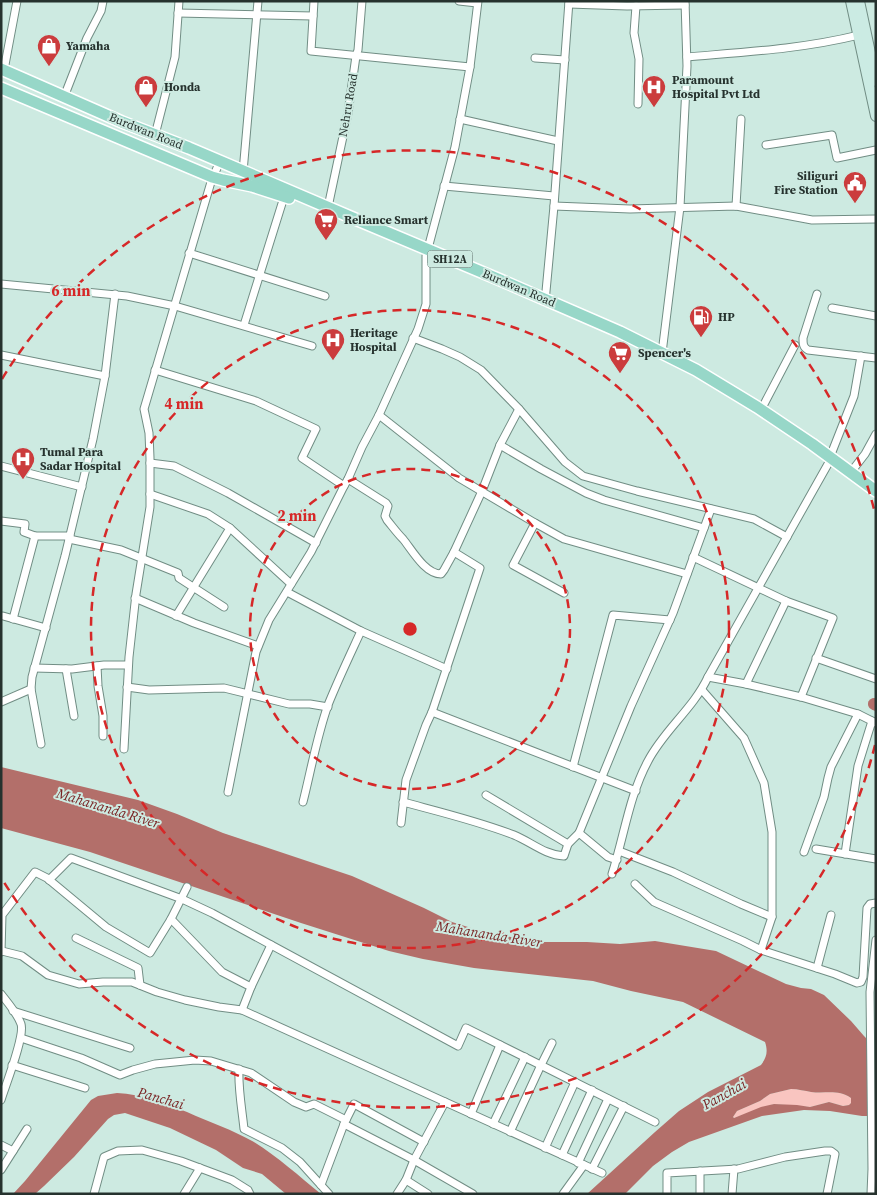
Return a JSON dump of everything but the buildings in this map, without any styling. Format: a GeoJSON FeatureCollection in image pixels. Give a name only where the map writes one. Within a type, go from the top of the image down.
{"type":"FeatureCollection","features":[{"type":"Feature","properties":{"kind":"main road","name":"Burdwan Road"},"geometry":{"type":"LineString","coordinates":[[3,70],[122,122],[220,161],[327,211],[620,332],[724,386],[762,410],[829,460],[876,500]]}},
{"type":"Feature","properties":{"kind":"main road","name":"Burdwan Road"},"geometry":{"type":"LineString","coordinates":[[1,88],[212,177],[252,186],[327,211]]}},
{"type":"Feature","properties":{"kind":"main road","name":"Burdwan Road"},"geometry":{"type":"LineString","coordinates":[[545,302],[714,388],[850,472],[876,492]]}},
{"type":"Feature","properties":{"kind":"street"},"geometry":{"type":"LineString","coordinates":[[3,70],[17,1]]}},
{"type":"Feature","properties":{"kind":"street"},"geometry":{"type":"LineString","coordinates":[[64,97],[87,38],[101,11],[103,1]]}},
{"type":"Feature","properties":{"kind":"street"},"geometry":{"type":"LineString","coordinates":[[156,135],[175,57],[179,1]]}},
{"type":"Feature","properties":{"kind":"street"},"geometry":{"type":"LineString","coordinates":[[243,172],[258,1]]}},
{"type":"Feature","properties":{"kind":"street"},"geometry":{"type":"LineString","coordinates":[[314,1],[311,51],[470,67]]}},
{"type":"Feature","properties":{"kind":"street","name":"Nehru Road"},"geometry":{"type":"LineString","coordinates":[[327,211],[348,112],[358,50],[362,1]]}},
{"type":"Feature","properties":{"kind":"street"},"geometry":{"type":"LineString","coordinates":[[228,792],[258,646],[269,620],[316,543],[348,479],[414,338],[426,304],[426,252],[455,147],[470,67],[478,2],[459,1]]}},
{"type":"Feature","properties":{"kind":"street"},"geometry":{"type":"LineString","coordinates":[[851,1],[876,116]]}},
{"type":"Feature","properties":{"kind":"street"},"geometry":{"type":"LineString","coordinates":[[859,1],[876,81]]}},
{"type":"Feature","properties":{"kind":"street"},"geometry":{"type":"LineString","coordinates":[[545,302],[569,3],[636,6],[685,3],[687,58],[680,207],[662,353]]}},
{"type":"Feature","properties":{"kind":"street"},"geometry":{"type":"LineString","coordinates":[[636,6],[634,33],[639,59],[638,104]]}},
{"type":"Feature","properties":{"kind":"street"},"geometry":{"type":"LineString","coordinates":[[178,13],[313,16]]}},
{"type":"Feature","properties":{"kind":"street"},"geometry":{"type":"LineString","coordinates":[[687,58],[780,50],[858,35]]}},
{"type":"Feature","properties":{"kind":"street"},"geometry":{"type":"LineString","coordinates":[[535,58],[565,60]]}},
{"type":"Feature","properties":{"kind":"street"},"geometry":{"type":"LineString","coordinates":[[460,119],[558,141]]}},
{"type":"Feature","properties":{"kind":"street"},"geometry":{"type":"LineString","coordinates":[[736,206],[741,119]]}},
{"type":"Feature","properties":{"kind":"street"},"geometry":{"type":"LineString","coordinates":[[766,145],[832,135],[837,158],[876,150]]}},
{"type":"Feature","properties":{"kind":"street"},"geometry":{"type":"LineString","coordinates":[[124,749],[128,665],[150,507],[150,463],[144,409],[212,177],[220,161]]}},
{"type":"Feature","properties":{"kind":"street"},"geometry":{"type":"LineString","coordinates":[[444,186],[554,196]]}},
{"type":"Feature","properties":{"kind":"street"},"geometry":{"type":"LineString","coordinates":[[244,325],[284,197]]}},
{"type":"Feature","properties":{"kind":"street"},"geometry":{"type":"LineString","coordinates":[[554,206],[630,209],[736,206],[812,220],[876,219]]}},
{"type":"Feature","properties":{"kind":"street"},"geometry":{"type":"LineString","coordinates":[[190,253],[324,296]]}},
{"type":"Feature","properties":{"kind":"street"},"geometry":{"type":"LineString","coordinates":[[1,284],[115,294],[175,306],[312,346]]}},
{"type":"Feature","properties":{"kind":"street"},"geometry":{"type":"LineString","coordinates":[[41,744],[31,689],[32,677],[70,537],[93,439],[105,376],[115,294]]}},
{"type":"Feature","properties":{"kind":"street"},"geometry":{"type":"LineString","coordinates":[[817,294],[803,338],[805,348],[808,350],[876,358]]}},
{"type":"Feature","properties":{"kind":"street"},"geometry":{"type":"LineString","coordinates":[[832,308],[876,316]]}},
{"type":"Feature","properties":{"kind":"street"},"geometry":{"type":"LineString","coordinates":[[414,338],[460,357],[481,370],[519,409],[565,462],[583,476],[754,519],[786,538]]}},
{"type":"Feature","properties":{"kind":"street"},"geometry":{"type":"LineString","coordinates":[[762,410],[794,345]]}},
{"type":"Feature","properties":{"kind":"street"},"geometry":{"type":"LineString","coordinates":[[1,355],[105,376]]}},
{"type":"Feature","properties":{"kind":"street"},"geometry":{"type":"LineString","coordinates":[[612,874],[636,791],[648,761],[659,744],[702,690],[829,460],[854,396],[861,356]]}},
{"type":"Feature","properties":{"kind":"street"},"geometry":{"type":"LineString","coordinates":[[155,370],[256,401],[316,428],[302,458],[344,486]]}},
{"type":"Feature","properties":{"kind":"street"},"geometry":{"type":"LineString","coordinates":[[348,479],[386,503],[388,506],[385,516],[387,520],[418,560],[437,574],[441,574],[454,552],[482,491],[500,445],[519,409]]}},
{"type":"Feature","properties":{"kind":"street"},"geometry":{"type":"LineString","coordinates":[[379,415],[459,478],[535,524],[564,539],[687,574]]}},
{"type":"Feature","properties":{"kind":"street"},"geometry":{"type":"LineString","coordinates":[[850,472],[865,454],[876,434]]}},
{"type":"Feature","properties":{"kind":"street"},"geometry":{"type":"LineString","coordinates":[[500,445],[586,493],[604,500],[704,528]]}},
{"type":"Feature","properties":{"kind":"street"},"geometry":{"type":"LineString","coordinates":[[150,463],[174,466],[228,493],[316,543]]}},
{"type":"Feature","properties":{"kind":"street"},"geometry":{"type":"LineString","coordinates":[[1,466],[82,487]]}},
{"type":"Feature","properties":{"kind":"street"},"geometry":{"type":"LineString","coordinates":[[150,494],[208,514],[230,528],[291,584]]}},
{"type":"Feature","properties":{"kind":"street"},"geometry":{"type":"LineString","coordinates":[[403,802],[473,820],[516,836],[542,850],[564,856],[568,844],[579,832],[631,706],[670,620],[711,508]]}},
{"type":"Feature","properties":{"kind":"street"},"geometry":{"type":"LineString","coordinates":[[1,521],[26,524],[24,532],[35,536],[70,537],[121,550],[142,558],[178,573],[179,578],[224,607]]}},
{"type":"Feature","properties":{"kind":"street"},"geometry":{"type":"LineString","coordinates":[[535,524],[514,565],[564,593]]}},
{"type":"Feature","properties":{"kind":"street"},"geometry":{"type":"LineString","coordinates":[[176,616],[230,528]]}},
{"type":"Feature","properties":{"kind":"street"},"geometry":{"type":"LineString","coordinates":[[13,619],[35,536]]}},
{"type":"Feature","properties":{"kind":"street"},"geometry":{"type":"LineString","coordinates":[[401,823],[406,780],[432,712],[480,568],[454,552]]}},
{"type":"Feature","properties":{"kind":"street"},"geometry":{"type":"LineString","coordinates":[[694,557],[786,601],[833,618],[801,697]]}},
{"type":"Feature","properties":{"kind":"street"},"geometry":{"type":"LineString","coordinates":[[287,592],[362,631],[446,669]]}},
{"type":"Feature","properties":{"kind":"street"},"geometry":{"type":"LineString","coordinates":[[136,598],[176,616],[258,646]]}},
{"type":"Feature","properties":{"kind":"street"},"geometry":{"type":"LineString","coordinates":[[746,684],[786,601]]}},
{"type":"Feature","properties":{"kind":"street"},"geometry":{"type":"LineString","coordinates":[[573,767],[613,615],[670,620]]}},
{"type":"Feature","properties":{"kind":"street"},"geometry":{"type":"LineString","coordinates":[[3,616],[46,628]]}},
{"type":"Feature","properties":{"kind":"street"},"geometry":{"type":"LineString","coordinates":[[303,802],[314,754],[328,707],[342,672],[362,631]]}},
{"type":"Feature","properties":{"kind":"street"},"geometry":{"type":"LineString","coordinates":[[816,658],[876,679]]}},
{"type":"Feature","properties":{"kind":"street"},"geometry":{"type":"LineString","coordinates":[[34,668],[72,669],[128,665]]}},
{"type":"Feature","properties":{"kind":"street"},"geometry":{"type":"LineString","coordinates":[[97,666],[103,716],[102,736]]}},
{"type":"Feature","properties":{"kind":"street"},"geometry":{"type":"LineString","coordinates":[[66,669],[74,716]]}},
{"type":"Feature","properties":{"kind":"street"},"geometry":{"type":"LineString","coordinates":[[708,677],[801,697],[858,714],[874,722],[858,766],[845,854]]}},
{"type":"Feature","properties":{"kind":"street"},"geometry":{"type":"LineString","coordinates":[[127,687],[149,690],[224,688],[288,704],[310,704],[328,707]]}},
{"type":"Feature","properties":{"kind":"street"},"geometry":{"type":"LineString","coordinates":[[1,702],[31,689]]}},
{"type":"Feature","properties":{"kind":"street"},"geometry":{"type":"LineString","coordinates":[[702,690],[744,738],[764,783],[772,832],[772,917],[761,950]]}},
{"type":"Feature","properties":{"kind":"street"},"geometry":{"type":"LineString","coordinates":[[432,712],[636,791]]}},
{"type":"Feature","properties":{"kind":"street"},"geometry":{"type":"LineString","coordinates":[[804,852],[824,797],[831,767],[858,714]]}},
{"type":"Feature","properties":{"kind":"street"},"geometry":{"type":"LineString","coordinates":[[486,794],[568,844]]}},
{"type":"Feature","properties":{"kind":"street"},"geometry":{"type":"LineString","coordinates":[[579,832],[608,857],[617,860]]}},
{"type":"Feature","properties":{"kind":"street"},"geometry":{"type":"LineString","coordinates":[[816,849],[876,859]]}},
{"type":"Feature","properties":{"kind":"street"},"geometry":{"type":"LineString","coordinates":[[620,851],[673,872],[772,917]]}},
{"type":"Feature","properties":{"kind":"street"},"geometry":{"type":"LineString","coordinates":[[49,880],[71,858],[182,898],[458,1046],[466,1028],[655,1122]]}},
{"type":"Feature","properties":{"kind":"street"},"geometry":{"type":"LineString","coordinates":[[187,887],[171,920],[150,953],[106,927],[49,880],[35,872],[2,915],[2,951],[22,956],[48,974],[79,984],[132,982],[185,1000],[242,1010],[602,1173]]}},
{"type":"Feature","properties":{"kind":"street"},"geometry":{"type":"LineString","coordinates":[[635,884],[654,902],[761,950],[818,968],[857,983],[863,980],[866,913],[868,906],[876,903]]}},
{"type":"Feature","properties":{"kind":"street"},"geometry":{"type":"LineString","coordinates":[[818,968],[831,915]]}},
{"type":"Feature","properties":{"kind":"street"},"geometry":{"type":"LineString","coordinates":[[171,920],[222,972],[251,987]]}},
{"type":"Feature","properties":{"kind":"street"},"geometry":{"type":"LineString","coordinates":[[76,938],[138,968],[140,985]]}},
{"type":"Feature","properties":{"kind":"street"},"geometry":{"type":"LineString","coordinates":[[871,1194],[874,1185],[872,991],[876,940]]}},
{"type":"Feature","properties":{"kind":"street"},"geometry":{"type":"LineString","coordinates":[[242,1010],[271,945]]}},
{"type":"Feature","properties":{"kind":"street"},"geometry":{"type":"LineString","coordinates":[[1,994],[21,1024],[21,1038],[1,1100]]}},
{"type":"Feature","properties":{"kind":"street"},"geometry":{"type":"LineString","coordinates":[[14,1011],[130,1048]]}},
{"type":"Feature","properties":{"kind":"street"},"geometry":{"type":"LineString","coordinates":[[21,1038],[120,1075],[155,1064],[195,1060],[211,1061],[251,1072],[294,1102],[306,1107],[314,1104],[473,1194]]}},
{"type":"Feature","properties":{"kind":"street"},"geometry":{"type":"LineString","coordinates":[[510,1132],[552,1043]]}},
{"type":"Feature","properties":{"kind":"street"},"geometry":{"type":"LineString","coordinates":[[470,1114],[500,1044]]}},
{"type":"Feature","properties":{"kind":"street"},"geometry":{"type":"LineString","coordinates":[[493,1124],[525,1057]]}},
{"type":"Feature","properties":{"kind":"street"},"geometry":{"type":"LineString","coordinates":[[12,1065],[85,1088]]}},
{"type":"Feature","properties":{"kind":"street"},"geometry":{"type":"LineString","coordinates":[[240,1069],[240,1094],[244,1129],[282,1148],[300,1162],[329,1194]]}},
{"type":"Feature","properties":{"kind":"street"},"geometry":{"type":"LineString","coordinates":[[545,1148],[575,1082]]}},
{"type":"Feature","properties":{"kind":"street"},"geometry":{"type":"LineString","coordinates":[[562,1155],[592,1090]]}},
{"type":"Feature","properties":{"kind":"street"},"geometry":{"type":"LineString","coordinates":[[563,1194],[581,1164],[608,1099]]}},
{"type":"Feature","properties":{"kind":"street"},"geometry":{"type":"LineString","coordinates":[[397,1194],[406,1180],[414,1160],[445,1102]]}},
{"type":"Feature","properties":{"kind":"street"},"geometry":{"type":"LineString","coordinates":[[321,1185],[345,1122],[354,1104],[424,1142]]}},
{"type":"Feature","properties":{"kind":"street"},"geometry":{"type":"LineString","coordinates":[[592,1169],[624,1106]]}},
{"type":"Feature","properties":{"kind":"street"},"geometry":{"type":"LineString","coordinates":[[1,1170],[27,1129]]}},
{"type":"Feature","properties":{"kind":"street"},"geometry":{"type":"LineString","coordinates":[[1,1145],[13,1151]]}},
{"type":"Feature","properties":{"kind":"street"},"geometry":{"type":"LineString","coordinates":[[94,1194],[104,1157],[118,1151],[142,1150],[181,1161],[232,1180],[248,1190],[250,1194]]}},
{"type":"Feature","properties":{"kind":"street"},"geometry":{"type":"LineString","coordinates":[[668,1194],[667,1173],[734,1169],[785,1157],[831,1151],[834,1154],[834,1158],[827,1194]]}},
{"type":"Feature","properties":{"kind":"street"},"geometry":{"type":"LineString","coordinates":[[184,1194],[200,1168]]}},
{"type":"Feature","properties":{"kind":"street"},"geometry":{"type":"LineString","coordinates":[[732,1194],[734,1169]]}},
{"type":"Feature","properties":{"kind":"street"},"geometry":{"type":"LineString","coordinates":[[700,1171],[700,1194]]}},
{"type":"Feature","properties":{"kind":"street"},"geometry":{"type":"LineString","coordinates":[[406,1180],[428,1194]]}},
{"type":"Feature","properties":{"kind":"shaded area"},"geometry":{"type":"Polygon","coordinates":[[[791,1089],[846,1095],[851,1098],[851,1103],[843,1106],[829,1102],[810,1107],[774,1104],[733,1117],[737,1111],[760,1101],[770,1094],[791,1089]]]}},
{"type":"Feature","properties":{"kind":"water"},"geometry":{"type":"Polygon","coordinates":[[[1,767],[138,800],[223,833],[352,876],[452,922],[487,933],[540,942],[620,944],[655,941],[716,951],[786,984],[811,989],[824,995],[851,1021],[876,1048],[876,1116],[804,1110],[762,1116],[689,1142],[653,1166],[625,1194],[587,1194],[679,1111],[708,1092],[761,1065],[766,1054],[765,1042],[683,1002],[593,981],[474,968],[389,951],[90,852],[1,828],[1,767]],[[791,1089],[770,1094],[760,1101],[737,1111],[733,1117],[774,1104],[810,1107],[829,1102],[843,1106],[851,1103],[851,1098],[846,1095],[791,1089]]]}},
{"type":"Feature","properties":{"kind":"water"},"geometry":{"type":"Polygon","coordinates":[[[117,1093],[135,1095],[161,1102],[246,1138],[272,1154],[321,1194],[286,1194],[262,1174],[243,1168],[216,1150],[170,1128],[125,1113],[114,1115],[108,1119],[74,1157],[35,1194],[13,1194],[91,1100],[98,1096],[117,1093]]]}},
{"type":"Feature","properties":{"kind":"place","name":"Yamaha"},"geometry":{"type":"Point","coordinates":[49,67]}},
{"type":"Feature","properties":{"kind":"place","name":"Honda"},"geometry":{"type":"Point","coordinates":[146,108]}},
{"type":"Feature","properties":{"kind":"place","name":"Paramount Hospital Pvt Ltd"},"geometry":{"type":"Point","coordinates":[654,108]}},
{"type":"Feature","properties":{"kind":"place","name":"Siliguri Fire Station"},"geometry":{"type":"Point","coordinates":[855,204]}},
{"type":"Feature","properties":{"kind":"place","name":"Reliance Smart"},"geometry":{"type":"Point","coordinates":[326,241]}},
{"type":"Feature","properties":{"kind":"place","name":"HP"},"geometry":{"type":"Point","coordinates":[701,338]}},
{"type":"Feature","properties":{"kind":"place","name":"Heritage Hospital"},"geometry":{"type":"Point","coordinates":[333,361]}},
{"type":"Feature","properties":{"kind":"place","name":"Spencer's"},"geometry":{"type":"Point","coordinates":[620,374]}},
{"type":"Feature","properties":{"kind":"place","name":"Tumal Para Sadar Hospital"},"geometry":{"type":"Point","coordinates":[23,480]}},
{"type":"Feature","properties":{"kind":"water label","name":"Mahananda River"},"geometry":{"type":"Point","coordinates":[108,808]}},
{"type":"Feature","properties":{"kind":"water label","name":"Mahananda River"},"geometry":{"type":"Point","coordinates":[489,934]}},
{"type":"Feature","properties":{"kind":"water label","name":"Panchai"},"geometry":{"type":"Point","coordinates":[724,1094]}},
{"type":"Feature","properties":{"kind":"water label","name":"Panchai"},"geometry":{"type":"Point","coordinates":[161,1098]}}]}
